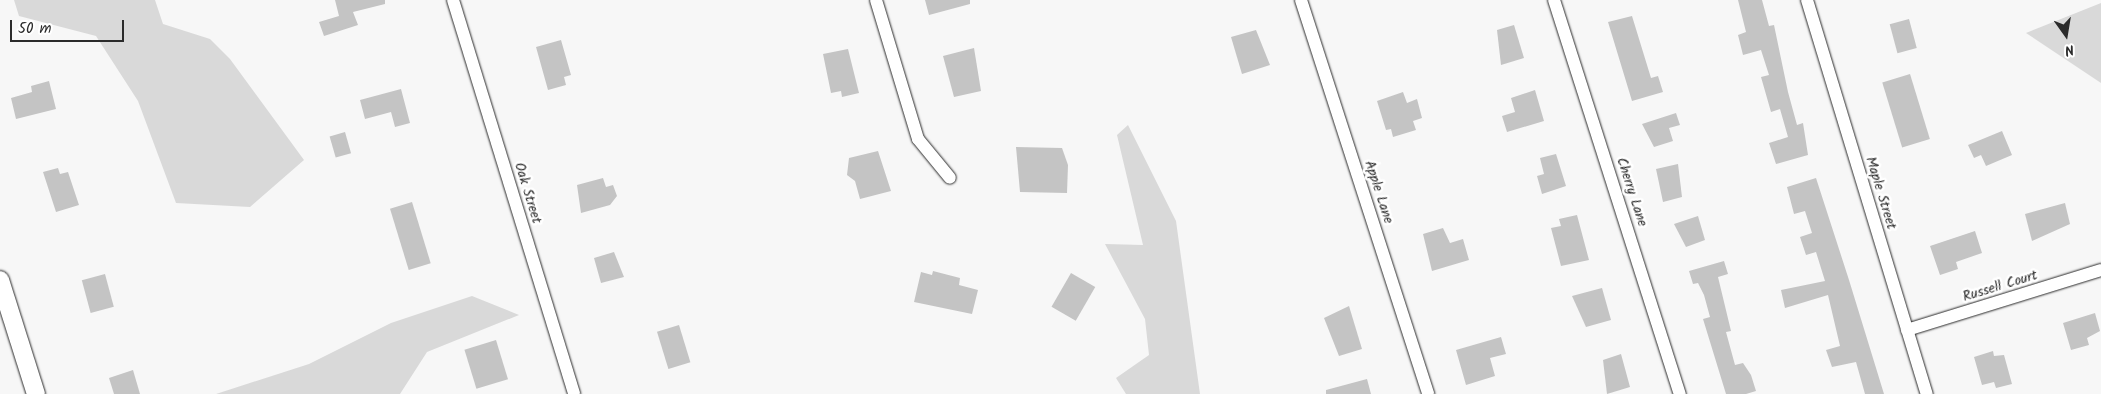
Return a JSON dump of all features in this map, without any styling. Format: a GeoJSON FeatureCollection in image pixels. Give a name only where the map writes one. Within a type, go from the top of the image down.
{"type":"FeatureCollection","features":[{"type":"Feature","properties":{"kind":"street","name":"Oak Street"},"geometry":{"type":"LineString","coordinates":[[453,0],[574,394]]}},
{"type":"Feature","properties":{"kind":"street"},"geometry":{"type":"LineString","coordinates":[[876,0],[918,139],[950,178]]}},
{"type":"Feature","properties":{"kind":"street","name":"Apple Lane"},"geometry":{"type":"LineString","coordinates":[[1301,0],[1428,394]]}},
{"type":"Feature","properties":{"kind":"street","name":"Cherry Lane"},"geometry":{"type":"LineString","coordinates":[[1554,0],[1680,394]]}},
{"type":"Feature","properties":{"kind":"street","name":"Maple Street"},"geometry":{"type":"LineString","coordinates":[[1807,0],[1927,394]]}},
{"type":"Feature","properties":{"kind":"street","name":"Russell Court"},"geometry":{"type":"LineString","coordinates":[[1907,330],[2101,270]]}},
{"type":"Feature","properties":{"kind":"street"},"geometry":{"type":"LineString","coordinates":[[0,280],[4,308],[36,394]]}},
{"type":"Feature","properties":{"kind":"shaded area"},"geometry":{"type":"Polygon","coordinates":[[[14,0],[155,0],[163,24],[210,39],[230,59],[304,160],[250,207],[176,203],[138,101],[96,36],[19,16],[14,0]]]}},
{"type":"Feature","properties":{"kind":"shaded area"},"geometry":{"type":"Polygon","coordinates":[[[2101,3],[2101,83],[2026,33],[2101,3]]]}},
{"type":"Feature","properties":{"kind":"shaded area"},"geometry":{"type":"Polygon","coordinates":[[[1128,125],[1176,221],[1200,394],[1126,394],[1116,378],[1149,355],[1145,319],[1105,244],[1143,245],[1117,135],[1128,125]]]}},
{"type":"Feature","properties":{"kind":"shaded area"},"geometry":{"type":"Polygon","coordinates":[[[472,296],[519,315],[427,352],[400,394],[216,394],[309,364],[391,323],[472,296]]]}},
{"type":"Feature","properties":{"kind":"building"},"geometry":{"type":"Polygon","coordinates":[[[335,0],[385,0],[385,4],[353,12],[358,25],[324,36],[319,22],[339,16],[335,0]]]}},
{"type":"Feature","properties":{"kind":"building"},"geometry":{"type":"Polygon","coordinates":[[[925,0],[970,0],[970,4],[929,15],[925,0]]]}},
{"type":"Feature","properties":{"kind":"building"},"geometry":{"type":"Polygon","coordinates":[[[1738,0],[1762,0],[1769,26],[1774,25],[1788,92],[1797,125],[1803,123],[1808,155],[1776,164],[1769,143],[1788,137],[1780,109],[1771,112],[1761,77],[1769,75],[1761,50],[1743,55],[1738,35],[1746,32],[1738,0]]]}},
{"type":"Feature","properties":{"kind":"building"},"geometry":{"type":"Polygon","coordinates":[[[1632,16],[1651,78],[1658,76],[1663,92],[1632,101],[1608,22],[1632,16]]]}},
{"type":"Feature","properties":{"kind":"building"},"geometry":{"type":"Polygon","coordinates":[[[1909,19],[1917,48],[1897,53],[1890,24],[1909,19]]]}},
{"type":"Feature","properties":{"kind":"building"},"geometry":{"type":"Polygon","coordinates":[[[1514,25],[1524,58],[1501,65],[1497,30],[1514,25]]]}},
{"type":"Feature","properties":{"kind":"building"},"geometry":{"type":"Polygon","coordinates":[[[1256,30],[1270,65],[1242,74],[1231,37],[1256,30]]]}},
{"type":"Feature","properties":{"kind":"building"},"geometry":{"type":"Polygon","coordinates":[[[561,40],[571,75],[564,77],[566,85],[548,90],[536,47],[561,40]]]}},
{"type":"Feature","properties":{"kind":"building"},"geometry":{"type":"Polygon","coordinates":[[[974,48],[981,91],[954,97],[943,56],[974,48]]]}},
{"type":"Feature","properties":{"kind":"building"},"geometry":{"type":"Polygon","coordinates":[[[848,49],[859,93],[842,97],[841,91],[831,93],[823,54],[848,49]]]}},
{"type":"Feature","properties":{"kind":"building"},"geometry":{"type":"Polygon","coordinates":[[[1910,74],[1930,139],[1902,148],[1882,82],[1910,74]]]}},
{"type":"Feature","properties":{"kind":"building"},"geometry":{"type":"Polygon","coordinates":[[[49,81],[56,109],[16,119],[11,98],[32,92],[31,86],[49,81]]]}},
{"type":"Feature","properties":{"kind":"building"},"geometry":{"type":"Polygon","coordinates":[[[401,89],[410,123],[395,127],[391,112],[365,119],[360,100],[401,89]]]}},
{"type":"Feature","properties":{"kind":"building"},"geometry":{"type":"Polygon","coordinates":[[[1535,90],[1544,121],[1507,132],[1502,116],[1515,112],[1511,98],[1535,90]]]}},
{"type":"Feature","properties":{"kind":"building"},"geometry":{"type":"Polygon","coordinates":[[[1403,92],[1407,103],[1417,99],[1422,118],[1413,121],[1416,130],[1393,137],[1391,129],[1386,130],[1377,101],[1403,92]]]}},
{"type":"Feature","properties":{"kind":"building"},"geometry":{"type":"Polygon","coordinates":[[[1676,113],[1680,125],[1669,128],[1673,141],[1654,147],[1642,124],[1676,113]]]}},
{"type":"Feature","properties":{"kind":"building"},"geometry":{"type":"Polygon","coordinates":[[[2002,131],[2012,155],[1986,166],[1981,155],[1974,158],[1968,145],[2002,131]]]}},
{"type":"Feature","properties":{"kind":"building"},"geometry":{"type":"Polygon","coordinates":[[[345,132],[351,153],[336,158],[330,136],[345,132]]]}},
{"type":"Feature","properties":{"kind":"building"},"geometry":{"type":"Polygon","coordinates":[[[1016,147],[1062,148],[1068,165],[1067,193],[1020,192],[1016,147]]]}},
{"type":"Feature","properties":{"kind":"building"},"geometry":{"type":"Polygon","coordinates":[[[878,151],[891,191],[860,199],[855,181],[847,175],[849,158],[878,151]]]}},
{"type":"Feature","properties":{"kind":"building"},"geometry":{"type":"Polygon","coordinates":[[[1556,154],[1566,186],[1542,194],[1537,176],[1544,174],[1540,158],[1556,154]]]}},
{"type":"Feature","properties":{"kind":"building"},"geometry":{"type":"Polygon","coordinates":[[[1678,164],[1682,197],[1663,202],[1656,169],[1678,164]]]}},
{"type":"Feature","properties":{"kind":"building"},"geometry":{"type":"Polygon","coordinates":[[[58,168],[60,174],[68,172],[79,205],[56,212],[43,172],[58,168]]]}},
{"type":"Feature","properties":{"kind":"building"},"geometry":{"type":"Polygon","coordinates":[[[603,178],[606,187],[613,185],[617,196],[610,205],[581,213],[577,185],[603,178]]]}},
{"type":"Feature","properties":{"kind":"building"},"geometry":{"type":"Polygon","coordinates":[[[1816,178],[1884,394],[1865,394],[1856,362],[1832,367],[1826,350],[1840,346],[1828,295],[1785,308],[1781,290],[1825,281],[1816,252],[1806,255],[1800,237],[1812,233],[1805,211],[1794,214],[1787,187],[1816,178]]]}},
{"type":"Feature","properties":{"kind":"building"},"geometry":{"type":"Polygon","coordinates":[[[412,202],[431,263],[409,270],[390,209],[412,202]]]}},
{"type":"Feature","properties":{"kind":"building"},"geometry":{"type":"Polygon","coordinates":[[[2065,203],[2070,224],[2032,241],[2025,214],[2065,203]]]}},
{"type":"Feature","properties":{"kind":"building"},"geometry":{"type":"Polygon","coordinates":[[[1577,215],[1589,260],[1561,266],[1551,228],[1561,226],[1559,219],[1577,215]]]}},
{"type":"Feature","properties":{"kind":"building"},"geometry":{"type":"Polygon","coordinates":[[[1698,216],[1705,240],[1686,247],[1674,224],[1698,216]]]}},
{"type":"Feature","properties":{"kind":"building"},"geometry":{"type":"Polygon","coordinates":[[[1443,228],[1450,243],[1463,239],[1469,260],[1432,271],[1423,234],[1443,228]]]}},
{"type":"Feature","properties":{"kind":"building"},"geometry":{"type":"Polygon","coordinates":[[[1975,231],[1982,253],[1956,262],[1958,269],[1940,275],[1930,246],[1975,231]]]}},
{"type":"Feature","properties":{"kind":"building"},"geometry":{"type":"Polygon","coordinates":[[[614,252],[624,277],[601,283],[594,258],[614,252]]]}},
{"type":"Feature","properties":{"kind":"building"},"geometry":{"type":"Polygon","coordinates":[[[1724,261],[1728,274],[1718,277],[1731,331],[1726,332],[1735,365],[1743,363],[1751,375],[1756,391],[1746,394],[1726,394],[1703,319],[1710,317],[1704,295],[1698,283],[1693,284],[1689,271],[1724,261]]]}},
{"type":"Feature","properties":{"kind":"building"},"geometry":{"type":"Polygon","coordinates":[[[933,271],[960,278],[959,285],[978,290],[972,314],[914,302],[921,272],[932,275],[933,271]]]}},
{"type":"Feature","properties":{"kind":"building"},"geometry":{"type":"Polygon","coordinates":[[[1071,273],[1095,287],[1076,321],[1052,307],[1071,273]]]}},
{"type":"Feature","properties":{"kind":"building"},"geometry":{"type":"Polygon","coordinates":[[[105,274],[114,307],[91,313],[82,280],[105,274]]]}},
{"type":"Feature","properties":{"kind":"building"},"geometry":{"type":"Polygon","coordinates":[[[1602,288],[1611,320],[1586,327],[1572,296],[1602,288]]]}},
{"type":"Feature","properties":{"kind":"building"},"geometry":{"type":"Polygon","coordinates":[[[1349,306],[1362,349],[1339,356],[1324,318],[1349,306]]]}},
{"type":"Feature","properties":{"kind":"building"},"geometry":{"type":"Polygon","coordinates":[[[2095,313],[2100,331],[2087,338],[2089,345],[2071,350],[2063,323],[2095,313]]]}},
{"type":"Feature","properties":{"kind":"building"},"geometry":{"type":"Polygon","coordinates":[[[679,325],[690,362],[668,369],[657,332],[679,325]]]}},
{"type":"Feature","properties":{"kind":"building"},"geometry":{"type":"Polygon","coordinates":[[[1501,337],[1506,354],[1490,358],[1495,376],[1466,385],[1456,350],[1501,337]]]}},
{"type":"Feature","properties":{"kind":"building"},"geometry":{"type":"Polygon","coordinates":[[[496,340],[508,379],[476,389],[464,350],[496,340]]]}},
{"type":"Feature","properties":{"kind":"building"},"geometry":{"type":"Polygon","coordinates":[[[1993,351],[1994,356],[2004,355],[2012,384],[1996,388],[1994,382],[1982,385],[1974,357],[1993,351]]]}},
{"type":"Feature","properties":{"kind":"building"},"geometry":{"type":"Polygon","coordinates":[[[1621,354],[1630,387],[1607,394],[1603,360],[1621,354]]]}},
{"type":"Feature","properties":{"kind":"building"},"geometry":{"type":"Polygon","coordinates":[[[133,370],[140,394],[114,394],[109,378],[133,370]]]}},
{"type":"Feature","properties":{"kind":"building"},"geometry":{"type":"Polygon","coordinates":[[[1367,379],[1371,394],[1326,394],[1326,390],[1367,379]]]}}]}
